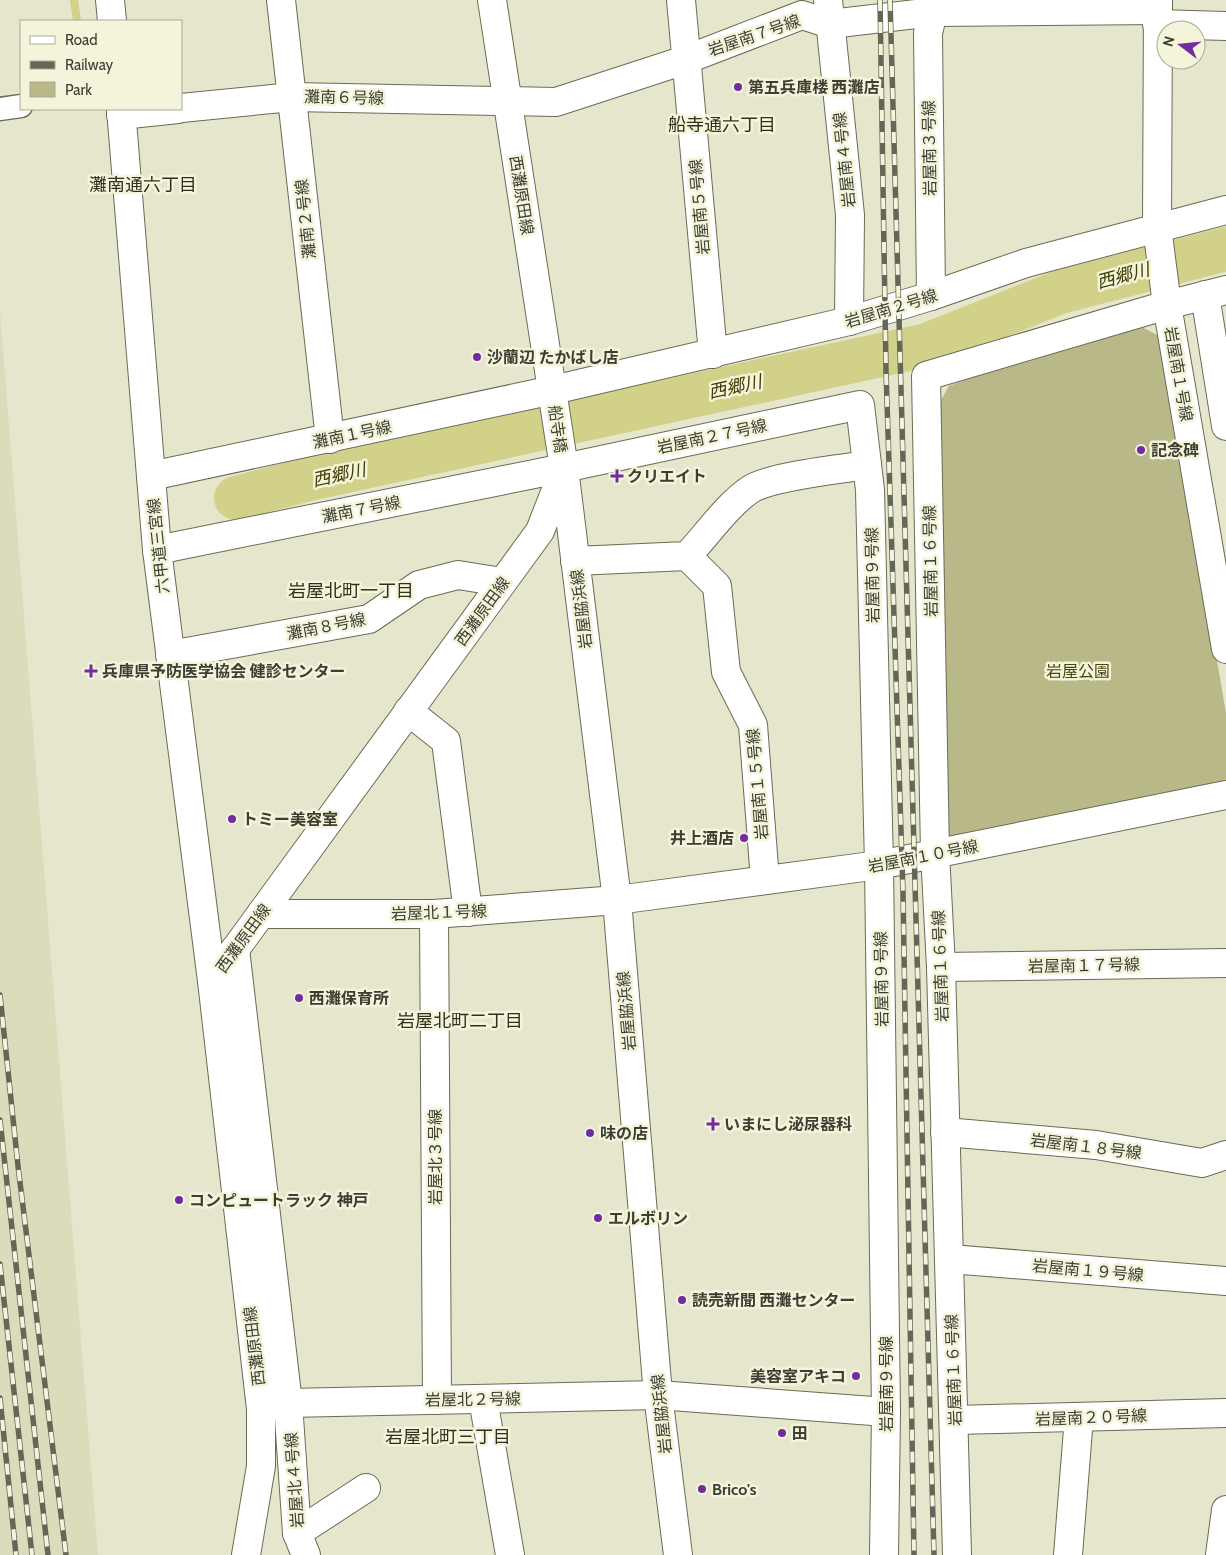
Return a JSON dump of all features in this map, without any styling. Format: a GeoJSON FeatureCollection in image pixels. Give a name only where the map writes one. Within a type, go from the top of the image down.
{"type":"FeatureCollection","features":[{"type":"Feature","properties":{"kind":"street"},"geometry":{"type":"LineString","coordinates":[[110,0],[112,20]]}},
{"type":"Feature","properties":{"kind":"street","name":"灘南２号線"},"geometry":{"type":"LineString","coordinates":[[281,0],[330,439]]}},
{"type":"Feature","properties":{"kind":"street","name":"西灘原田線"},"geometry":{"type":"LineString","coordinates":[[492,0],[506,100],[553,390]]}},
{"type":"Feature","properties":{"kind":"street","name":"岩屋南５号線"},"geometry":{"type":"LineString","coordinates":[[681,0],[713,354]]}},
{"type":"Feature","properties":{"kind":"street","name":"岩屋南７号線"},"geometry":{"type":"LineString","coordinates":[[506,100],[556,102],[685,60],[802,15],[829,12],[933,6],[1157,12],[1226,26]]}},
{"type":"Feature","properties":{"kind":"street","name":"岩屋南３号線"},"geometry":{"type":"LineString","coordinates":[[931,296],[928,34],[933,6]]}},
{"type":"Feature","properties":{"kind":"street","name":"岩屋南４号線"},"geometry":{"type":"LineString","coordinates":[[829,12],[850,216],[849,321]]}},
{"type":"Feature","properties":{"kind":"street"},"geometry":{"type":"LineString","coordinates":[[1157,12],[1157,227]]}},
{"type":"Feature","properties":{"kind":"street","name":"灘南６号線"},"geometry":{"type":"LineString","coordinates":[[182,109],[292,97],[506,100]]}},
{"type":"Feature","properties":{"kind":"street"},"geometry":{"type":"LineString","coordinates":[[0,109],[20,106]]}},
{"type":"Feature","properties":{"kind":"street","name":"灘南６号線"},"geometry":{"type":"LineString","coordinates":[[121,112],[160,110]]}},
{"type":"Feature","properties":{"kind":"street","name":"六甲道三宮線"},"geometry":{"type":"LineString","coordinates":[[121,112],[157,550],[212,981]]}},
{"type":"Feature","properties":{"kind":"street","name":"岩屋南２号線"},"geometry":{"type":"LineString","coordinates":[[553,390],[849,321],[931,296],[1026,263],[1226,210]]}},
{"type":"Feature","properties":{"kind":"street","name":"岩屋南１号線"},"geometry":{"type":"LineString","coordinates":[[1157,227],[1167,305],[1226,649]]}},
{"type":"Feature","properties":{"kind":"street"},"geometry":{"type":"LineString","coordinates":[[1167,305],[1216,293],[1226,427],[1189,436]]}},
{"type":"Feature","properties":{"kind":"street","name":"岩屋南１６号線"},"geometry":{"type":"LineString","coordinates":[[957,1555],[955,1420],[941,967],[935,853],[926,376],[1167,305]]}},
{"type":"Feature","properties":{"kind":"street","name":"灘南１号線"},"geometry":{"type":"LineString","coordinates":[[151,476],[553,390]]}},
{"type":"Feature","properties":{"kind":"street","name":"船寺橋"},"geometry":{"type":"LineString","coordinates":[[553,390],[564,468]]}},
{"type":"Feature","properties":{"kind":"street","name":"岩屋南２７号線"},"geometry":{"type":"LineString","coordinates":[[564,468],[860,405]]}},
{"type":"Feature","properties":{"kind":"street","name":"岩屋南９号線"},"geometry":{"type":"LineString","coordinates":[[860,405],[870,490],[879,865],[886,1412],[884,1555]]}},
{"type":"Feature","properties":{"kind":"street"},"geometry":{"type":"LineString","coordinates":[[575,561],[687,556],[734,504],[752,489],[782,479],[867,465]]}},
{"type":"Feature","properties":{"kind":"street","name":"西灘原田線"},"geometry":{"type":"LineString","coordinates":[[246,1555],[255,1508],[262,1438],[261,1409],[212,981],[540,531],[564,468]]}},
{"type":"Feature","properties":{"kind":"street","name":"灘南７号線"},"geometry":{"type":"LineString","coordinates":[[157,550],[564,468]]}},
{"type":"Feature","properties":{"kind":"street","name":"岩屋脇浜線"},"geometry":{"type":"LineString","coordinates":[[564,468],[617,900],[658,1395],[678,1555]]}},
{"type":"Feature","properties":{"kind":"street","name":"岩屋南１５号線"},"geometry":{"type":"LineString","coordinates":[[687,556],[717,586],[726,672],[753,725],[765,880]]}},
{"type":"Feature","properties":{"kind":"street","name":"灘南８号線"},"geometry":{"type":"LineString","coordinates":[[170,655],[369,619],[419,585],[458,575],[502,582]]}},
{"type":"Feature","properties":{"kind":"street"},"geometry":{"type":"LineString","coordinates":[[408,711],[446,741],[468,912]]}},
{"type":"Feature","properties":{"kind":"street","name":"岩屋南１０号線"},"geometry":{"type":"LineString","coordinates":[[617,900],[879,865],[1226,795]]}},
{"type":"Feature","properties":{"kind":"street","name":"岩屋北１号線"},"geometry":{"type":"LineString","coordinates":[[261,914],[434,914],[617,900]]}},
{"type":"Feature","properties":{"kind":"street","name":"岩屋北３号線"},"geometry":{"type":"LineString","coordinates":[[434,914],[436,1400]]}},
{"type":"Feature","properties":{"kind":"street","name":"岩屋北４号線"},"geometry":{"type":"LineString","coordinates":[[235,949],[288,1403],[301,1544]]}},
{"type":"Feature","properties":{"kind":"street","name":"岩屋南１７号線"},"geometry":{"type":"LineString","coordinates":[[941,967],[1226,963]]}},
{"type":"Feature","properties":{"kind":"street","name":"岩屋南１８号線"},"geometry":{"type":"LineString","coordinates":[[946,1132],[1096,1145],[1202,1163],[1226,1155]]}},
{"type":"Feature","properties":{"kind":"street","name":"岩屋南１９号線"},"geometry":{"type":"LineString","coordinates":[[950,1259],[1226,1281]]}},
{"type":"Feature","properties":{"kind":"street"},"geometry":{"type":"LineString","coordinates":[[658,1395],[886,1412]]}},
{"type":"Feature","properties":{"kind":"street","name":"岩屋北２号線"},"geometry":{"type":"LineString","coordinates":[[288,1403],[658,1395]]}},
{"type":"Feature","properties":{"kind":"street"},"geometry":{"type":"LineString","coordinates":[[483,1399],[510,1555]]}},
{"type":"Feature","properties":{"kind":"street","name":"岩屋南２０号線"},"geometry":{"type":"LineString","coordinates":[[955,1420],[1226,1413]]}},
{"type":"Feature","properties":{"kind":"street"},"geometry":{"type":"LineString","coordinates":[[1068,1555],[1079,1417]]}},
{"type":"Feature","properties":{"kind":"street"},"geometry":{"type":"LineString","coordinates":[[301,1544],[366,1488]]}},
{"type":"Feature","properties":{"kind":"street"},"geometry":{"type":"LineString","coordinates":[[1220,1555],[1226,1510]]}},
{"type":"Feature","properties":{"kind":"shaded area"},"geometry":{"type":"Polygon","coordinates":[[[0,311],[98,1555],[0,1555],[0,311]]]}},
{"type":"Feature","properties":{"kind":"green space","name":"岩屋公園"},"geometry":{"type":"Polygon","coordinates":[[[1142,327],[1161,337],[1226,713],[1226,779],[1222,786],[943,842],[934,412],[949,386],[1017,360],[1142,327]]]}},
{"type":"Feature","properties":{"kind":"waterway"},"geometry":{"type":"LineString","coordinates":[[74,0],[77,20]]}},
{"type":"Feature","properties":{"kind":"waterway","name":"西郷川"},"geometry":{"type":"LineString","coordinates":[[236,498],[309,479],[927,345],[1060,292],[1226,249]]}},
{"type":"Feature","properties":{"kind":"railway"},"geometry":{"type":"LineString","coordinates":[[880,0],[886,371],[903,892],[914,1555]]}},
{"type":"Feature","properties":{"kind":"railway"},"geometry":{"type":"LineString","coordinates":[[890,0],[934,1555]]}},
{"type":"Feature","properties":{"kind":"railway"},"geometry":{"type":"LineString","coordinates":[[0,995],[18,1166],[66,1555]]}},
{"type":"Feature","properties":{"kind":"railway"},"geometry":{"type":"LineString","coordinates":[[0,1120],[48,1555]]}},
{"type":"Feature","properties":{"kind":"railway"},"geometry":{"type":"LineString","coordinates":[[0,1264],[32,1555]]}},
{"type":"Feature","properties":{"kind":"railway"},"geometry":{"type":"LineString","coordinates":[[0,1398],[16,1555]]}},
{"type":"Feature","properties":{"kind":"place","name":"第五兵庫楼 西灘店"},"geometry":{"type":"Point","coordinates":[738,87]}},
{"type":"Feature","properties":{"kind":"place","name":"沙蘭辺 たかばし店"},"geometry":{"type":"Point","coordinates":[477,357]}},
{"type":"Feature","properties":{"kind":"place","name":"記念碑"},"geometry":{"type":"Point","coordinates":[1141,450]}},
{"type":"Feature","properties":{"kind":"place","name":"クリエイト"},"geometry":{"type":"Point","coordinates":[617,476]}},
{"type":"Feature","properties":{"kind":"place","name":"兵庫県予防医学協会 健診センター"},"geometry":{"type":"Point","coordinates":[91,671]}},
{"type":"Feature","properties":{"kind":"place","name":"トミー美容室"},"geometry":{"type":"Point","coordinates":[232,819]}},
{"type":"Feature","properties":{"kind":"place","name":"井上酒店"},"geometry":{"type":"Point","coordinates":[744,838]}},
{"type":"Feature","properties":{"kind":"place","name":"西灘保育所"},"geometry":{"type":"Point","coordinates":[299,998]}},
{"type":"Feature","properties":{"kind":"place","name":"いまにし泌尿器科"},"geometry":{"type":"Point","coordinates":[713,1124]}},
{"type":"Feature","properties":{"kind":"place","name":"味の店"},"geometry":{"type":"Point","coordinates":[590,1133]}},
{"type":"Feature","properties":{"kind":"place","name":"コンピュートラック 神戸"},"geometry":{"type":"Point","coordinates":[179,1200]}},
{"type":"Feature","properties":{"kind":"place","name":"エルボリン"},"geometry":{"type":"Point","coordinates":[598,1218]}},
{"type":"Feature","properties":{"kind":"place","name":"読売新聞 西灘センター"},"geometry":{"type":"Point","coordinates":[682,1300]}},
{"type":"Feature","properties":{"kind":"place","name":"美容室アキコ"},"geometry":{"type":"Point","coordinates":[856,1376]}},
{"type":"Feature","properties":{"kind":"place","name":"田"},"geometry":{"type":"Point","coordinates":[782,1433]}},
{"type":"Feature","properties":{"kind":"place","name":"Brico's"},"geometry":{"type":"Point","coordinates":[702,1489]}},
{"type":"Feature","properties":{"kind":"district","name":"船寺通六丁目"},"geometry":{"type":"Point","coordinates":[722,125]}},
{"type":"Feature","properties":{"kind":"district","name":"灘南通六丁目"},"geometry":{"type":"Point","coordinates":[143,185]}},
{"type":"Feature","properties":{"kind":"district","name":"岩屋北町一丁目"},"geometry":{"type":"Point","coordinates":[351,591]}},
{"type":"Feature","properties":{"kind":"district","name":"岩屋北町二丁目"},"geometry":{"type":"Point","coordinates":[460,1021]}},
{"type":"Feature","properties":{"kind":"district","name":"岩屋北町三丁目"},"geometry":{"type":"Point","coordinates":[448,1437]}}]}
